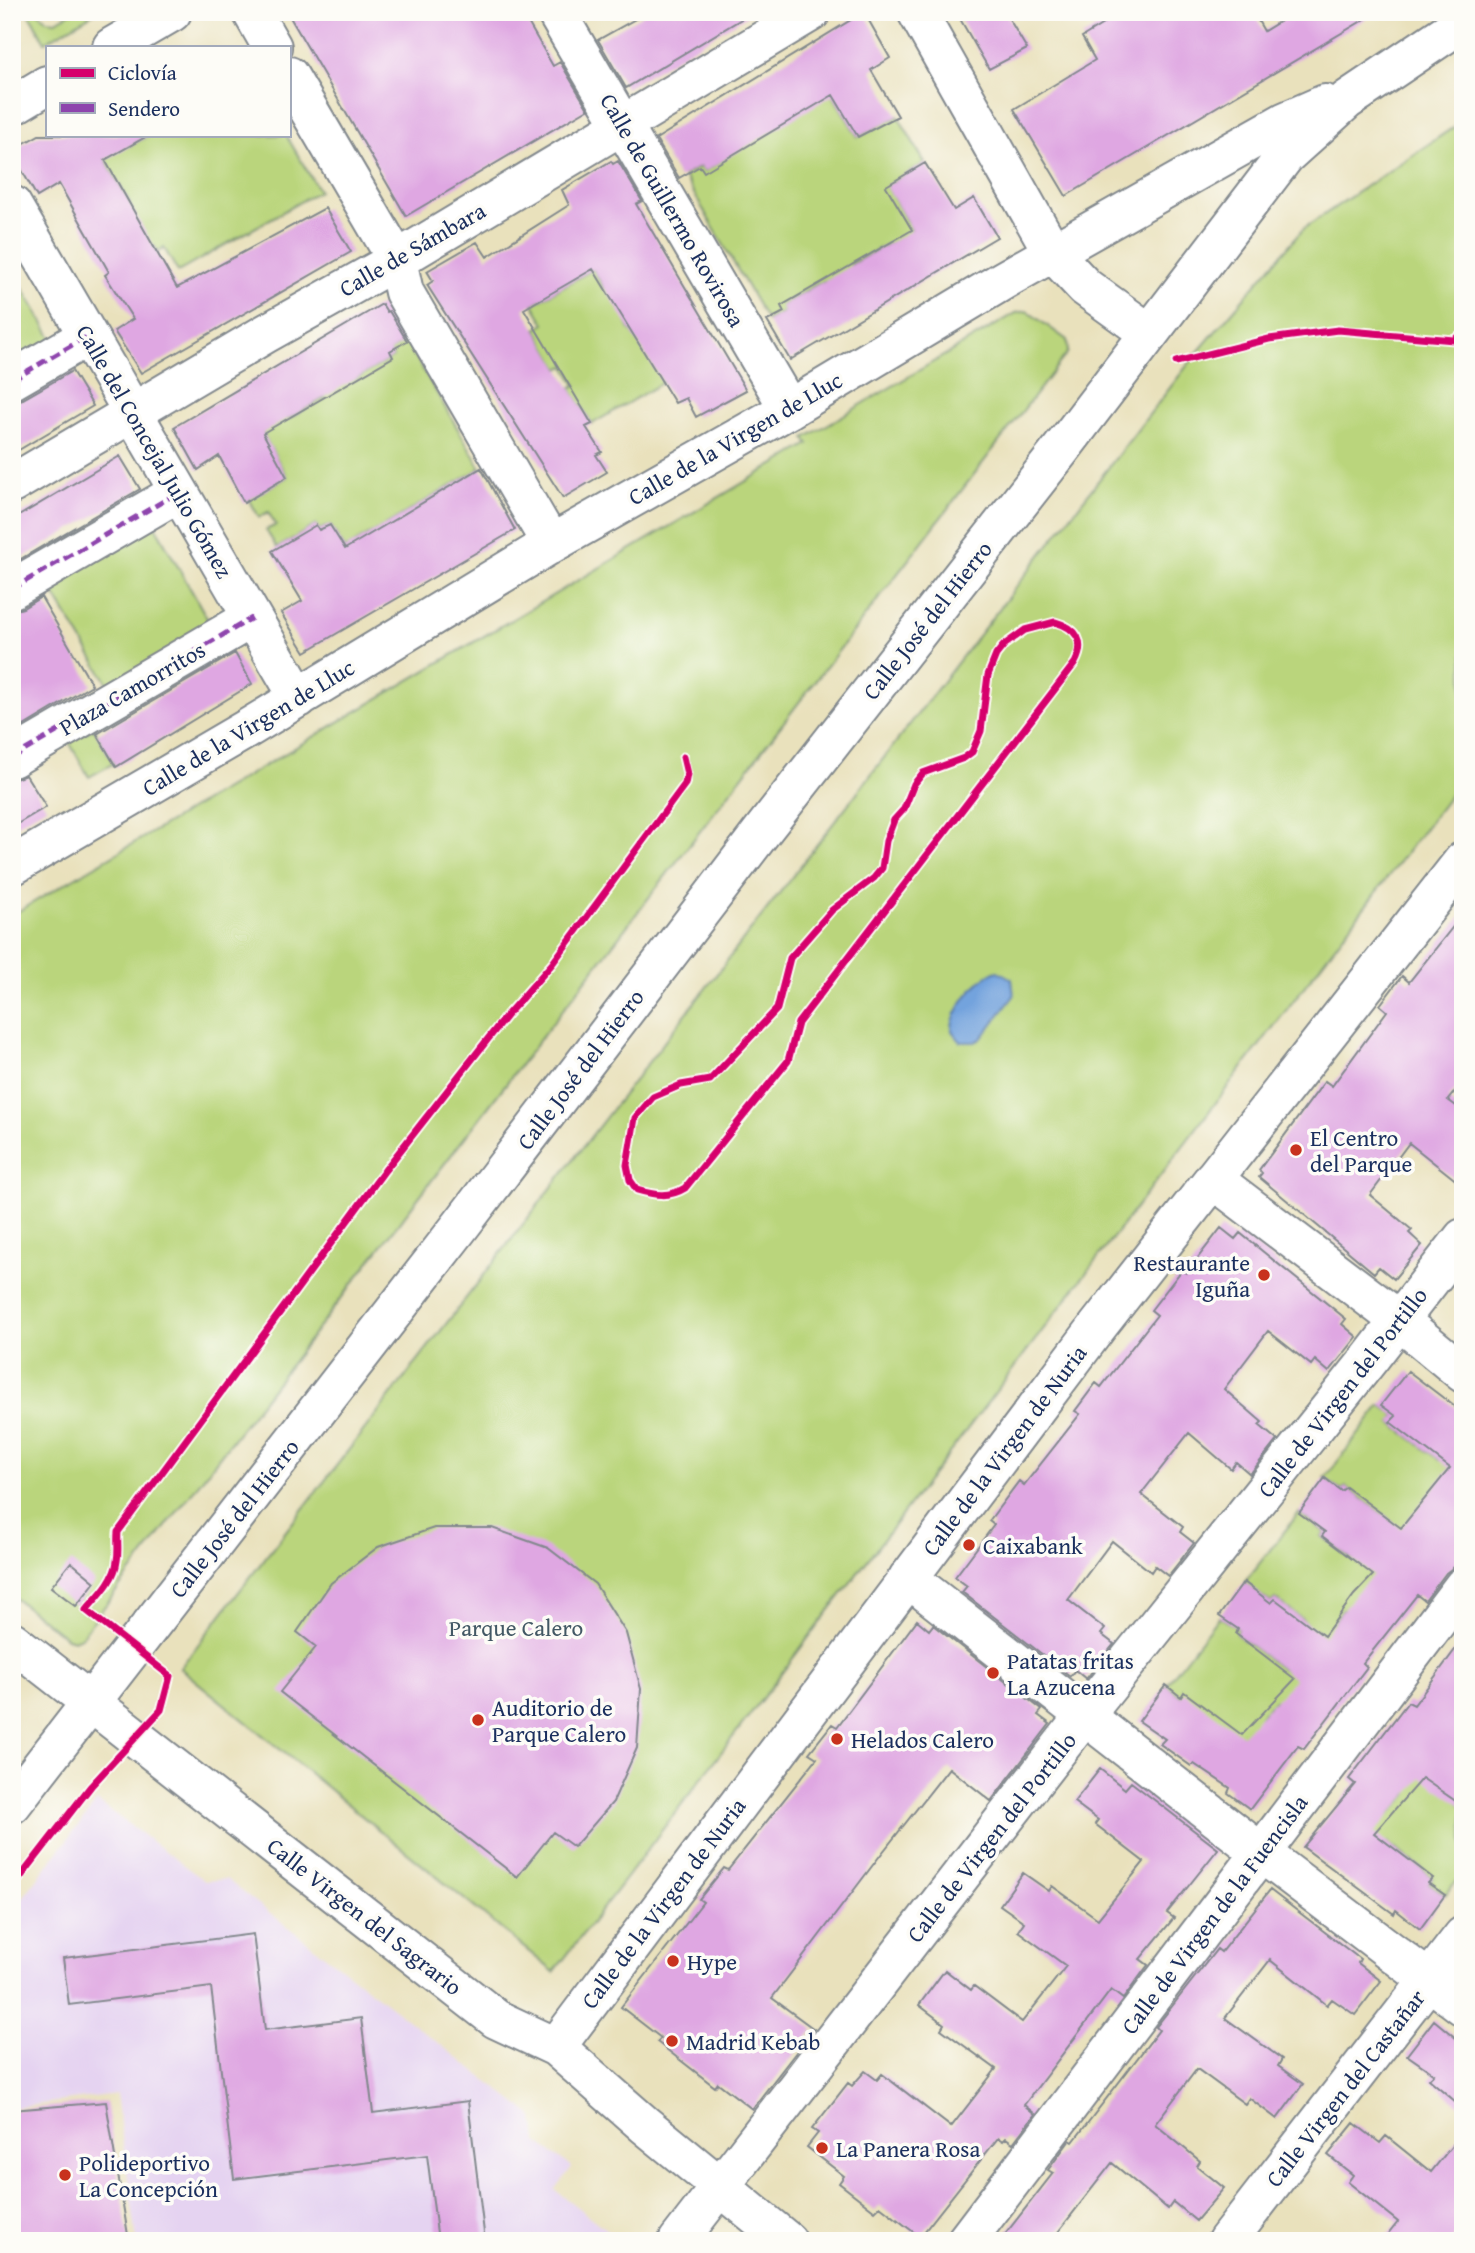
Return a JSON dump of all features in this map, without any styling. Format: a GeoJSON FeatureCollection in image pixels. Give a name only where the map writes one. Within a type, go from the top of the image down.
{"type":"FeatureCollection","features":[{"type":"Feature","properties":{"kind":"street"},"geometry":{"type":"LineString","coordinates":[[114,46],[172,12]]}},
{"type":"Feature","properties":{"kind":"street"},"geometry":{"type":"LineString","coordinates":[[252,12],[271,46]]}},
{"type":"Feature","properties":{"kind":"street","name":"Calle de Guillermo Rovirosa"},"geometry":{"type":"LineString","coordinates":[[556,12],[789,408]]}},
{"type":"Feature","properties":{"kind":"street","name":"Calle de Sámbara"},"geometry":{"type":"LineString","coordinates":[[12,484],[397,260],[811,12]]}},
{"type":"Feature","properties":{"kind":"street"},"geometry":{"type":"LineString","coordinates":[[917,12],[1053,253],[1085,287],[1149,333]]}},
{"type":"Feature","properties":{"kind":"street","name":"Calle de la Virgen de Lluc"},"geometry":{"type":"LineString","coordinates":[[12,866],[299,698],[551,544],[789,408],[1004,280],[1306,110],[1347,100],[1463,22]]}},
{"type":"Feature","properties":{"kind":"street"},"geometry":{"type":"LineString","coordinates":[[290,78],[397,260],[404,292],[551,544]]}},
{"type":"Feature","properties":{"kind":"street"},"geometry":{"type":"LineString","coordinates":[[12,106],[46,86]]}},
{"type":"Feature","properties":{"kind":"street","name":"Calle José del Hierro"},"geometry":{"type":"LineString","coordinates":[[12,1804],[1285,156],[1347,100]]}},
{"type":"Feature","properties":{"kind":"street","name":"Calle del Concejal Julio Gómez"},"geometry":{"type":"LineString","coordinates":[[15,214],[299,698]]}},
{"type":"Feature","properties":{"kind":"street"},"geometry":{"type":"LineString","coordinates":[[12,380],[88,336]]}},
{"type":"Feature","properties":{"kind":"street"},"geometry":{"type":"LineString","coordinates":[[12,589],[179,492]]}},
{"type":"Feature","properties":{"kind":"street","name":"Plaza Camorritos"},"geometry":{"type":"LineString","coordinates":[[12,758],[252,618]]}},
{"type":"Feature","properties":{"kind":"street","name":"Calle de la Virgen de Nuria"},"geometry":{"type":"LineString","coordinates":[[556,2047],[1098,1326],[1463,861]]}},
{"type":"Feature","properties":{"kind":"street"},"geometry":{"type":"LineString","coordinates":[[1213,1179],[1400,1321],[1463,1373]]}},
{"type":"Feature","properties":{"kind":"street","name":"Calle de Virgen del Portillo"},"geometry":{"type":"LineString","coordinates":[[678,2241],[1085,1715],[1400,1321],[1463,1238]]}},
{"type":"Feature","properties":{"kind":"street"},"geometry":{"type":"LineString","coordinates":[[908,1578],[1463,2006]]}},
{"type":"Feature","properties":{"kind":"street","name":"Calle de Virgen de la Fuencisla"},"geometry":{"type":"LineString","coordinates":[[965,2241],[1463,1587]]}},
{"type":"Feature","properties":{"kind":"street","name":"Calle Virgen del Sagrario"},"geometry":{"type":"LineString","coordinates":[[12,1641],[496,2019],[556,2047],[719,2188],[787,2241]]}},
{"type":"Feature","properties":{"kind":"street","name":"Calle Virgen del Castañar"},"geometry":{"type":"LineString","coordinates":[[1227,2241],[1463,1936]]}},
{"type":"Feature","properties":{"kind":"shaded area"},"geometry":{"type":"Polygon","coordinates":[[[97,1801],[205,1881],[226,1879],[534,2117],[537,2142],[572,2167],[555,2190],[621,2241],[137,2241],[116,2094],[12,2108],[12,1912],[97,1801]]]}},
{"type":"Feature","properties":{"kind":"green space"},"geometry":{"type":"Polygon","coordinates":[[[28,12],[38,12],[47,20],[56,21],[72,12],[96,12],[45,42],[28,12]]]}},
{"type":"Feature","properties":{"kind":"green space"},"geometry":{"type":"Polygon","coordinates":[[[830,90],[858,137],[898,116],[925,163],[887,186],[914,234],[886,245],[851,264],[853,270],[817,284],[782,306],[784,312],[767,321],[684,176],[700,167],[704,172],[830,90]]]}},
{"type":"Feature","properties":{"kind":"green space","name":"Parque Calero"},"geometry":{"type":"Polygon","coordinates":[[[1463,121],[1463,778],[554,1972],[180,1668],[1197,353],[1303,229],[1463,121]]]}},
{"type":"Feature","properties":{"kind":"green space"},"geometry":{"type":"Polygon","coordinates":[[[147,136],[287,136],[319,191],[178,272],[164,248],[158,252],[154,246],[115,269],[90,225],[130,203],[102,155],[147,136]]]}},
{"type":"Feature","properties":{"kind":"green space"},"geometry":{"type":"Polygon","coordinates":[[[590,264],[604,288],[612,284],[629,328],[667,380],[592,424],[570,388],[576,385],[565,366],[559,369],[536,329],[545,324],[533,304],[590,271],[590,264]]]}},
{"type":"Feature","properties":{"kind":"green space"},"geometry":{"type":"Polygon","coordinates":[[[12,269],[53,340],[12,363],[12,269]]]}},
{"type":"Feature","properties":{"kind":"green space"},"geometry":{"type":"Polygon","coordinates":[[[1027,311],[1067,340],[1068,352],[81,1637],[74,1640],[67,1638],[12,1596],[12,915],[809,444],[805,438],[1016,313],[1027,311]]]}},
{"type":"Feature","properties":{"kind":"green space"},"geometry":{"type":"Polygon","coordinates":[[[406,341],[481,468],[345,549],[330,525],[319,530],[316,525],[277,548],[266,530],[276,525],[268,512],[259,517],[249,499],[287,477],[260,429],[285,414],[288,419],[325,398],[322,392],[357,378],[393,357],[390,351],[406,341]]]}},
{"type":"Feature","properties":{"kind":"green space"},"geometry":{"type":"Polygon","coordinates":[[[150,517],[212,627],[110,687],[45,579],[150,517]]]}},
{"type":"Feature","properties":{"kind":"green space"},"geometry":{"type":"Polygon","coordinates":[[[94,728],[114,763],[89,777],[69,742],[94,728]]]}},
{"type":"Feature","properties":{"kind":"green space"},"geometry":{"type":"Polygon","coordinates":[[[1381,1405],[1396,1416],[1391,1423],[1440,1460],[1460,1462],[1403,1539],[1392,1522],[1346,1487],[1341,1491],[1325,1478],[1381,1405]]]}},
{"type":"Feature","properties":{"kind":"green space"},"geometry":{"type":"Polygon","coordinates":[[[1299,1513],[1325,1532],[1322,1536],[1349,1557],[1380,1573],[1351,1613],[1343,1610],[1335,1621],[1326,1645],[1303,1620],[1275,1599],[1271,1603],[1244,1583],[1299,1513]]]}},
{"type":"Feature","properties":{"kind":"green space"},"geometry":{"type":"Polygon","coordinates":[[[1219,1616],[1238,1629],[1236,1634],[1279,1667],[1298,1677],[1281,1703],[1275,1700],[1261,1715],[1246,1748],[1166,1685],[1219,1616]]]}},
{"type":"Feature","properties":{"kind":"green space"},"geometry":{"type":"Polygon","coordinates":[[[1420,1765],[1463,1806],[1463,1873],[1445,1895],[1428,1883],[1433,1878],[1388,1843],[1383,1845],[1368,1833],[1407,1795],[1420,1765]]]}},
{"type":"Feature","properties":{"kind":"water"},"geometry":{"type":"Polygon","coordinates":[[[998,971],[1012,979],[1014,996],[981,1039],[961,1042],[952,1031],[956,1014],[967,995],[983,979],[998,971]]]}},
{"type":"Feature","properties":{"kind":"building"},"geometry":{"type":"Polygon","coordinates":[[[287,12],[522,12],[553,66],[560,62],[588,109],[406,216],[287,12]]]}},
{"type":"Feature","properties":{"kind":"building"},"geometry":{"type":"Polygon","coordinates":[[[648,12],[753,12],[626,88],[598,40],[648,12]]]}},
{"type":"Feature","properties":{"kind":"building"},"geometry":{"type":"Polygon","coordinates":[[[864,12],[890,58],[871,70],[898,116],[858,137],[833,95],[704,172],[700,166],[679,178],[656,139],[864,12]]]}},
{"type":"Feature","properties":{"kind":"building"},"geometry":{"type":"Polygon","coordinates":[[[956,12],[1005,12],[1027,49],[989,69],[956,12]]]}},
{"type":"Feature","properties":{"kind":"building"},"geometry":{"type":"Polygon","coordinates":[[[1096,12],[1253,12],[1264,31],[1295,12],[1377,12],[1066,196],[1014,109],[1095,60],[1082,37],[1103,24],[1096,12]]]}},
{"type":"Feature","properties":{"kind":"building"},"geometry":{"type":"Polygon","coordinates":[[[39,135],[147,136],[105,160],[177,288],[325,208],[351,252],[141,373],[114,331],[133,319],[105,275],[109,272],[59,184],[37,197],[12,150],[39,135]]]}},
{"type":"Feature","properties":{"kind":"building"},"geometry":{"type":"Polygon","coordinates":[[[611,161],[613,164],[618,161],[642,201],[636,204],[746,390],[696,417],[686,398],[675,403],[593,269],[524,309],[592,424],[586,427],[602,452],[596,455],[607,472],[563,498],[427,285],[433,281],[427,271],[477,242],[487,257],[569,205],[562,190],[611,161]]]}},
{"type":"Feature","properties":{"kind":"building"},"geometry":{"type":"Polygon","coordinates":[[[925,163],[954,210],[974,198],[997,237],[790,360],[767,321],[784,312],[781,306],[912,230],[886,186],[925,163]]]}},
{"type":"Feature","properties":{"kind":"building"},"geometry":{"type":"Polygon","coordinates":[[[382,304],[407,341],[390,351],[393,357],[263,433],[287,477],[244,503],[219,456],[198,470],[174,427],[382,304]]]}},
{"type":"Feature","properties":{"kind":"building"},"geometry":{"type":"Polygon","coordinates":[[[72,371],[93,406],[12,454],[12,402],[23,399],[72,371]]]}},
{"type":"Feature","properties":{"kind":"building"},"geometry":{"type":"Polygon","coordinates":[[[120,456],[140,489],[12,564],[12,520],[120,456]]]}},
{"type":"Feature","properties":{"kind":"building"},"geometry":{"type":"Polygon","coordinates":[[[481,468],[515,530],[305,652],[281,613],[302,601],[272,551],[316,525],[319,530],[330,525],[345,549],[481,468]]]}},
{"type":"Feature","properties":{"kind":"building"},"geometry":{"type":"Polygon","coordinates":[[[41,597],[92,685],[12,733],[12,611],[41,597]]]}},
{"type":"Feature","properties":{"kind":"building"},"geometry":{"type":"Polygon","coordinates":[[[235,653],[252,684],[116,767],[97,734],[235,653]]]}},
{"type":"Feature","properties":{"kind":"building"},"geometry":{"type":"Polygon","coordinates":[[[26,775],[46,807],[12,827],[12,780],[26,775]]]}},
{"type":"Feature","properties":{"kind":"building"},"geometry":{"type":"Polygon","coordinates":[[[1463,914],[1463,1081],[1448,1100],[1463,1111],[1463,1186],[1409,1143],[1370,1195],[1412,1230],[1409,1233],[1422,1245],[1394,1279],[1379,1267],[1374,1273],[1259,1177],[1262,1173],[1259,1170],[1325,1081],[1332,1086],[1387,1011],[1380,1005],[1402,976],[1409,982],[1463,914]]]}},
{"type":"Feature","properties":{"kind":"building"},"geometry":{"type":"Polygon","coordinates":[[[1221,1228],[1235,1239],[1240,1233],[1346,1319],[1342,1324],[1357,1337],[1329,1372],[1315,1360],[1311,1365],[1268,1331],[1224,1389],[1262,1422],[1259,1425],[1277,1440],[1250,1474],[1236,1462],[1231,1469],[1189,1433],[1141,1494],[1183,1527],[1180,1532],[1194,1543],[1168,1576],[1155,1566],[1151,1572],[1112,1541],[1068,1600],[1105,1629],[1101,1634],[1114,1644],[1086,1679],[1075,1670],[1070,1676],[962,1592],[967,1586],[955,1577],[994,1525],[989,1521],[1019,1481],[1024,1485],[1080,1414],[1075,1411],[1096,1383],[1101,1387],[1157,1315],[1151,1310],[1182,1270],[1186,1273],[1221,1228]]]}},
{"type":"Feature","properties":{"kind":"building"},"geometry":{"type":"Polygon","coordinates":[[[1408,1371],[1463,1413],[1463,1566],[1454,1567],[1446,1573],[1425,1601],[1417,1595],[1363,1663],[1367,1667],[1304,1749],[1298,1746],[1250,1809],[1228,1793],[1230,1788],[1194,1764],[1191,1766],[1160,1744],[1165,1739],[1139,1721],[1166,1685],[1181,1697],[1184,1692],[1242,1735],[1295,1679],[1236,1634],[1238,1629],[1219,1616],[1244,1582],[1271,1603],[1275,1599],[1324,1636],[1354,1595],[1373,1575],[1322,1536],[1325,1532],[1299,1513],[1325,1478],[1341,1491],[1346,1487],[1401,1528],[1450,1468],[1390,1422],[1396,1416],[1381,1405],[1408,1371]]]}},
{"type":"Feature","properties":{"kind":"building","name":"Auditorio de Parque Calero"},"geometry":{"type":"Polygon","coordinates":[[[434,1528],[492,1528],[548,1548],[595,1584],[626,1633],[641,1689],[637,1748],[613,1802],[574,1847],[553,1832],[517,1877],[280,1692],[316,1647],[297,1632],[331,1583],[378,1547],[434,1528]]]}},
{"type":"Feature","properties":{"kind":"building"},"geometry":{"type":"Polygon","coordinates":[[[71,1562],[95,1582],[76,1606],[51,1587],[71,1562]]]}},
{"type":"Feature","properties":{"kind":"building"},"geometry":{"type":"Polygon","coordinates":[[[917,1620],[929,1630],[933,1625],[1042,1710],[1038,1715],[1050,1724],[991,1801],[949,1768],[882,1853],[772,1998],[814,2029],[752,2109],[718,2083],[715,2087],[657,2042],[661,2038],[621,2007],[703,1902],[699,1899],[724,1868],[728,1870],[817,1758],[809,1753],[832,1724],[837,1727],[917,1620]]]}},
{"type":"Feature","properties":{"kind":"building"},"geometry":{"type":"Polygon","coordinates":[[[1463,1639],[1463,1806],[1422,1778],[1374,1833],[1433,1878],[1428,1883],[1445,1895],[1420,1929],[1396,1910],[1394,1914],[1303,1847],[1355,1784],[1349,1779],[1408,1702],[1414,1705],[1463,1639]]]}},
{"type":"Feature","properties":{"kind":"building"},"geometry":{"type":"Polygon","coordinates":[[[1100,1769],[1125,1789],[1131,1782],[1218,1849],[1167,1913],[1174,1918],[1140,1959],[1148,1965],[1123,1999],[1111,1990],[1024,2105],[1035,2114],[1013,2143],[1006,2138],[1003,2141],[998,2138],[920,2237],[880,2206],[875,2211],[839,2183],[844,2176],[807,2147],[818,2133],[812,2129],[848,2083],[852,2086],[865,2071],[877,2080],[882,2074],[951,2127],[996,2069],[941,2029],[944,2024],[919,2005],[945,1970],[971,1990],[974,1986],[1022,2022],[1066,1966],[1018,1931],[1024,1922],[1000,1905],[1023,1873],[1049,1891],[1052,1886],[1098,1919],[1144,1862],[1095,1824],[1098,1820],[1074,1802],[1100,1769]]]}},
{"type":"Feature","properties":{"kind":"building"},"geometry":{"type":"Polygon","coordinates":[[[1270,1890],[1360,1959],[1358,1963],[1381,1981],[1355,2015],[1332,1999],[1327,2005],[1270,1960],[1225,2018],[1282,2059],[1278,2066],[1303,2084],[1277,2119],[1249,2098],[1245,2104],[1197,2069],[1155,2124],[1200,2161],[1197,2166],[1224,2188],[1196,2221],[1173,2202],[1168,2209],[1112,2163],[1051,2241],[1000,2241],[1053,2173],[1048,2170],[1070,2140],[1073,2142],[1159,2030],[1156,2027],[1217,1949],[1221,1952],[1270,1890]]]}},
{"type":"Feature","properties":{"kind":"building"},"geometry":{"type":"Polygon","coordinates":[[[253,1934],[265,2030],[361,2018],[373,2113],[468,2101],[485,2241],[438,2241],[427,2155],[234,2179],[211,1987],[69,2005],[63,1958],[253,1934]]]}},
{"type":"Feature","properties":{"kind":"building"},"geometry":{"type":"Polygon","coordinates":[[[1434,2020],[1463,2044],[1463,2108],[1429,2079],[1434,2074],[1407,2055],[1434,2020]]]}},
{"type":"Feature","properties":{"kind":"building","name":"Polideportivo La Concepción"},"geometry":{"type":"Polygon","coordinates":[[[106,2102],[129,2241],[12,2241],[12,2110],[106,2102]]]}},
{"type":"Feature","properties":{"kind":"building"},"geometry":{"type":"Polygon","coordinates":[[[1354,2123],[1380,2143],[1386,2136],[1431,2172],[1463,2132],[1463,2226],[1451,2241],[1383,2241],[1398,2222],[1348,2182],[1353,2175],[1328,2155],[1354,2123]]]}},
{"type":"Feature","properties":{"kind":"marked path"},"geometry":{"type":"LineString","coordinates":[[12,220],[19,216]]}},
{"type":"Feature","properties":{"kind":"marked path"},"geometry":{"type":"LineString","coordinates":[[12,380],[88,336]]}},
{"type":"Feature","properties":{"kind":"marked path"},"geometry":{"type":"LineString","coordinates":[[12,589],[179,492]]}},
{"type":"Feature","properties":{"kind":"marked path"},"geometry":{"type":"LineString","coordinates":[[12,758],[252,618]]}},
{"type":"Feature","properties":{"kind":"cycle path"},"geometry":{"type":"LineString","coordinates":[[1176,362],[1269,339],[1338,330],[1454,340],[1463,332]]}},
{"type":"Feature","properties":{"kind":"cycle path"},"geometry":{"type":"LineString","coordinates":[[1055,622],[1069,628],[1077,637],[1080,649],[1075,663],[798,1023],[788,1061],[685,1188],[661,1195],[637,1190],[630,1180],[627,1165],[635,1118],[653,1097],[681,1085],[710,1080],[777,1009],[790,958],[832,910],[874,878],[882,868],[886,841],[914,784],[923,773],[964,758],[972,752],[981,731],[988,675],[996,655],[1004,645],[1025,630],[1055,622]]}},
{"type":"Feature","properties":{"kind":"cycle path"},"geometry":{"type":"LineString","coordinates":[[12,1888],[91,1786],[161,1710],[170,1676],[86,1610],[116,1568],[118,1532],[385,1170],[506,1016],[552,964],[685,784],[687,774],[683,757]]}},
{"type":"Feature","properties":{"kind":"place","name":"El Centro del Parque"},"geometry":{"type":"Point","coordinates":[1296,1150]}},
{"type":"Feature","properties":{"kind":"place","name":"Restaurante Iguña"},"geometry":{"type":"Point","coordinates":[1264,1275]}},
{"type":"Feature","properties":{"kind":"place","name":"Caixabank"},"geometry":{"type":"Point","coordinates":[969,1545]}},
{"type":"Feature","properties":{"kind":"place","name":"Patatas fritas La Azucena"},"geometry":{"type":"Point","coordinates":[993,1673]}},
{"type":"Feature","properties":{"kind":"place","name":"Auditorio de Parque Calero"},"geometry":{"type":"Point","coordinates":[478,1720]}},
{"type":"Feature","properties":{"kind":"place","name":"Helados Calero"},"geometry":{"type":"Point","coordinates":[837,1739]}},
{"type":"Feature","properties":{"kind":"place","name":"Hype"},"geometry":{"type":"Point","coordinates":[673,1961]}},
{"type":"Feature","properties":{"kind":"place","name":"Madrid Kebab"},"geometry":{"type":"Point","coordinates":[672,2041]}},
{"type":"Feature","properties":{"kind":"place","name":"La Panera Rosa"},"geometry":{"type":"Point","coordinates":[822,2148]}},
{"type":"Feature","properties":{"kind":"place","name":"Polideportivo La Concepción"},"geometry":{"type":"Point","coordinates":[65,2175]}}]}
